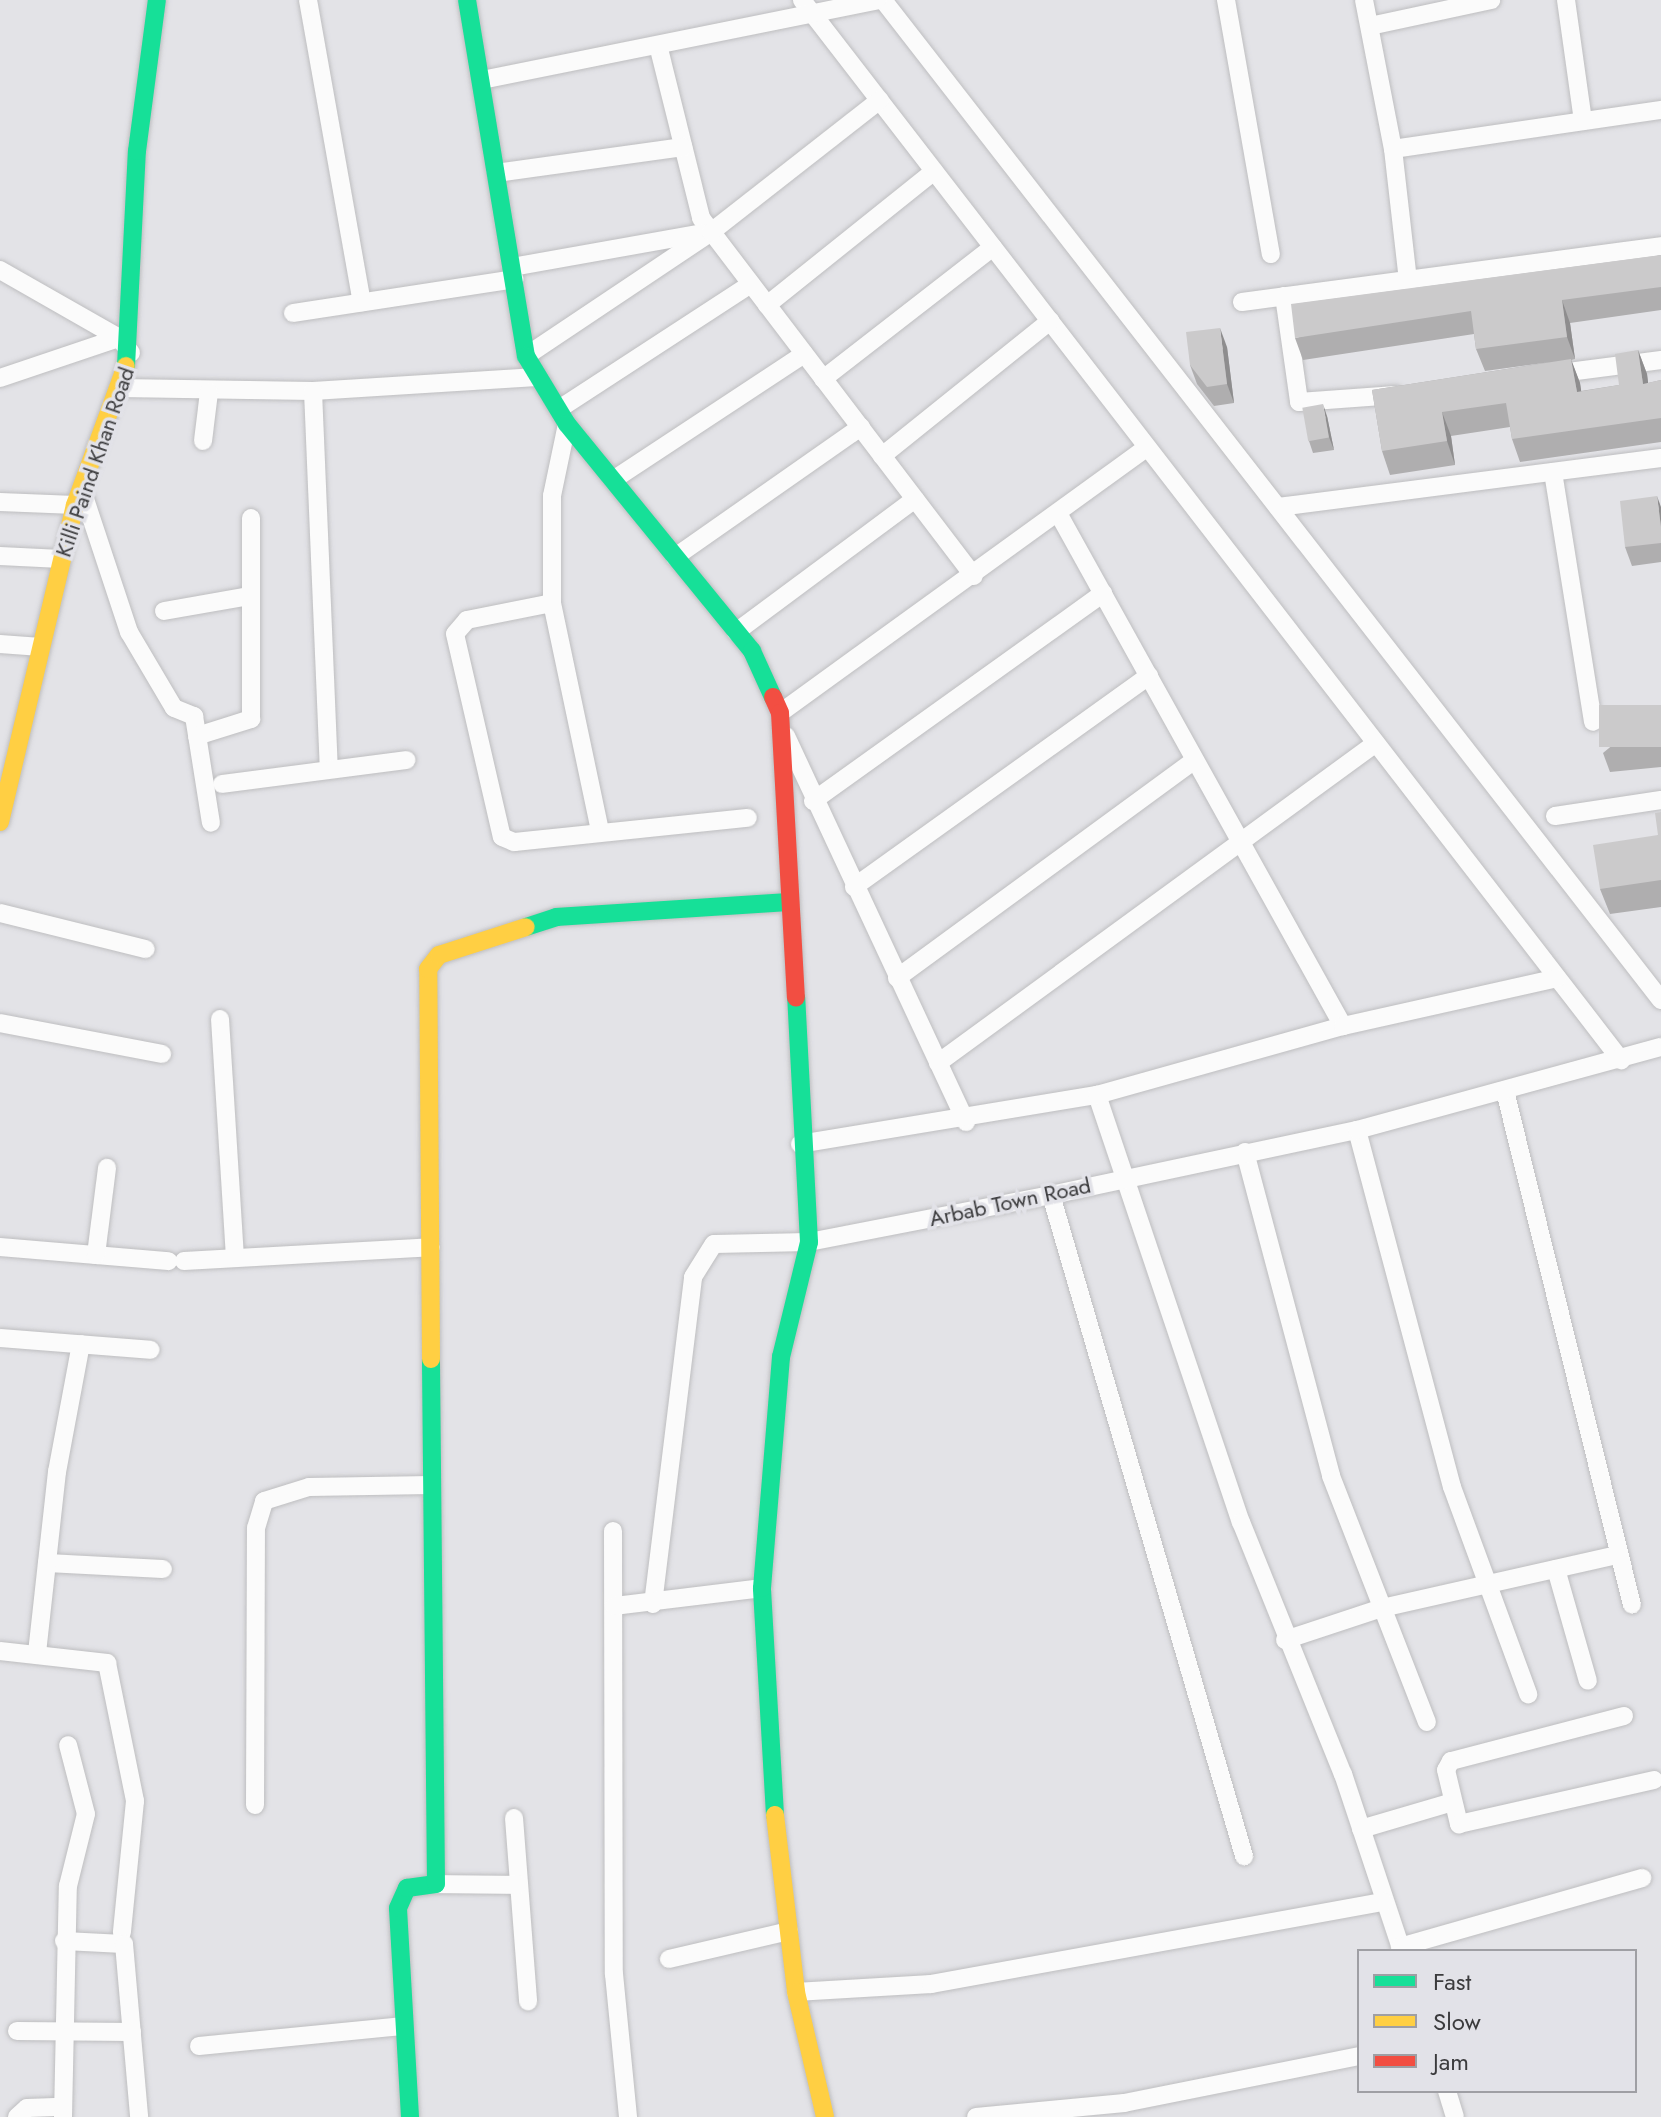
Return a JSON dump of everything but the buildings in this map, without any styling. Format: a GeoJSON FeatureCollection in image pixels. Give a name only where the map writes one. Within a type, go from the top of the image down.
{"type":"FeatureCollection","features":[{"type":"Feature","properties":{"kind":"street","name":"Killi Paind Khan Road"},"geometry":{"type":"LineString","coordinates":[[0,822],[78,498],[131,353],[137,151],[157,0]]}},
{"type":"Feature","properties":{"kind":"street"},"geometry":{"type":"LineString","coordinates":[[308,0],[362,302]]}},
{"type":"Feature","properties":{"kind":"street"},"geometry":{"type":"LineString","coordinates":[[467,0],[526,356],[563,417],[736,632],[780,717],[813,801],[966,1122]]}},
{"type":"Feature","properties":{"kind":"street"},"geometry":{"type":"LineString","coordinates":[[482,80],[659,49],[807,7],[880,0],[1661,1000]]}},
{"type":"Feature","properties":{"kind":"street"},"geometry":{"type":"LineString","coordinates":[[1226,0],[1271,254]]}},
{"type":"Feature","properties":{"kind":"street"},"geometry":{"type":"LineString","coordinates":[[1364,0],[1393,149],[1408,280]]}},
{"type":"Feature","properties":{"kind":"street"},"geometry":{"type":"LineString","coordinates":[[1370,26],[1491,0]]}},
{"type":"Feature","properties":{"kind":"street"},"geometry":{"type":"LineString","coordinates":[[1566,0],[1583,121]]}},
{"type":"Feature","properties":{"kind":"street"},"geometry":{"type":"LineString","coordinates":[[807,7],[1621,1060]]}},
{"type":"Feature","properties":{"kind":"street"},"geometry":{"type":"LineString","coordinates":[[659,49],[683,147],[711,232],[974,576]]}},
{"type":"Feature","properties":{"kind":"street"},"geometry":{"type":"LineString","coordinates":[[526,356],[711,232],[880,100]]}},
{"type":"Feature","properties":{"kind":"street"},"geometry":{"type":"LineString","coordinates":[[1393,149],[1661,110]]}},
{"type":"Feature","properties":{"kind":"street"},"geometry":{"type":"LineString","coordinates":[[496,173],[683,147]]}},
{"type":"Feature","properties":{"kind":"street"},"geometry":{"type":"LineString","coordinates":[[767,305],[934,171]]}},
{"type":"Feature","properties":{"kind":"street"},"geometry":{"type":"LineString","coordinates":[[293,313],[513,273],[711,232]]}},
{"type":"Feature","properties":{"kind":"street"},"geometry":{"type":"LineString","coordinates":[[1242,302],[1661,246]]}},
{"type":"Feature","properties":{"kind":"street"},"geometry":{"type":"LineString","coordinates":[[823,379],[993,247]]}},
{"type":"Feature","properties":{"kind":"street"},"geometry":{"type":"LineString","coordinates":[[0,270],[119,338],[131,353]]}},
{"type":"Feature","properties":{"kind":"street"},"geometry":{"type":"LineString","coordinates":[[600,830],[552,603],[552,496],[563,417],[751,284]]}},
{"type":"Feature","properties":{"kind":"street"},"geometry":{"type":"LineString","coordinates":[[1284,296],[1299,402],[1414,392]]}},
{"type":"Feature","properties":{"kind":"street"},"geometry":{"type":"LineString","coordinates":[[882,456],[1050,321]]}},
{"type":"Feature","properties":{"kind":"street"},"geometry":{"type":"LineString","coordinates":[[0,378],[119,338]]}},
{"type":"Feature","properties":{"kind":"street"},"geometry":{"type":"LineString","coordinates":[[613,480],[804,354]]}},
{"type":"Feature","properties":{"kind":"street"},"geometry":{"type":"LineString","coordinates":[[1537,376],[1661,360]]}},
{"type":"Feature","properties":{"kind":"street"},"geometry":{"type":"LineString","coordinates":[[120,388],[209,392],[313,391],[537,377]]}},
{"type":"Feature","properties":{"kind":"street"},"geometry":{"type":"LineString","coordinates":[[313,391],[329,769]]}},
{"type":"Feature","properties":{"kind":"street"},"geometry":{"type":"LineString","coordinates":[[203,441],[209,392]]}},
{"type":"Feature","properties":{"kind":"street"},"geometry":{"type":"LineString","coordinates":[[675,557],[861,427]]}},
{"type":"Feature","properties":{"kind":"street"},"geometry":{"type":"LineString","coordinates":[[780,717],[1147,447]]}},
{"type":"Feature","properties":{"kind":"street"},"geometry":{"type":"LineString","coordinates":[[1278,507],[1661,458]]}},
{"type":"Feature","properties":{"kind":"street"},"geometry":{"type":"LineString","coordinates":[[1553,472],[1593,722]]}},
{"type":"Feature","properties":{"kind":"street"},"geometry":{"type":"LineString","coordinates":[[0,502],[78,498],[129,632],[174,708],[194,716],[211,823]]}},
{"type":"Feature","properties":{"kind":"street"},"geometry":{"type":"LineString","coordinates":[[736,632],[915,499]]}},
{"type":"Feature","properties":{"kind":"street"},"geometry":{"type":"LineString","coordinates":[[1058,513],[1343,1026]]}},
{"type":"Feature","properties":{"kind":"street"},"geometry":{"type":"LineString","coordinates":[[197,736],[250,724],[251,518]]}},
{"type":"Feature","properties":{"kind":"street"},"geometry":{"type":"LineString","coordinates":[[0,556],[61,559]]}},
{"type":"Feature","properties":{"kind":"street"},"geometry":{"type":"LineString","coordinates":[[813,801],[1103,593]]}},
{"type":"Feature","properties":{"kind":"street"},"geometry":{"type":"LineString","coordinates":[[164,611],[249,596]]}},
{"type":"Feature","properties":{"kind":"street"},"geometry":{"type":"LineString","coordinates":[[552,603],[467,620],[455,634],[497,827],[514,842],[600,830],[748,818]]}},
{"type":"Feature","properties":{"kind":"street"},"geometry":{"type":"LineString","coordinates":[[0,644],[41,647]]}},
{"type":"Feature","properties":{"kind":"street"},"geometry":{"type":"LineString","coordinates":[[854,887],[1149,676]]}},
{"type":"Feature","properties":{"kind":"street"},"geometry":{"type":"LineString","coordinates":[[780,717],[800,1144],[809,1242],[781,1357],[762,1588],[796,1992],[825,2117]]}},
{"type":"Feature","properties":{"kind":"street"},"geometry":{"type":"LineString","coordinates":[[938,1063],[1376,743]]}},
{"type":"Feature","properties":{"kind":"street"},"geometry":{"type":"LineString","coordinates":[[222,784],[406,760]]}},
{"type":"Feature","properties":{"kind":"street"},"geometry":{"type":"LineString","coordinates":[[897,978],[1195,760]]}},
{"type":"Feature","properties":{"kind":"street"},"geometry":{"type":"LineString","coordinates":[[1555,816],[1661,800]]}},
{"type":"Feature","properties":{"kind":"street"},"geometry":{"type":"LineString","coordinates":[[436,1884],[428,969],[439,955],[556,917],[789,902]]}},
{"type":"Feature","properties":{"kind":"street"},"geometry":{"type":"LineString","coordinates":[[0,913],[146,949]]}},
{"type":"Feature","properties":{"kind":"street"},"geometry":{"type":"LineString","coordinates":[[800,1144],[966,1122],[1097,1095],[1343,1026],[1557,978]]}},
{"type":"Feature","properties":{"kind":"street"},"geometry":{"type":"LineString","coordinates":[[220,1019],[235,1258]]}},
{"type":"Feature","properties":{"kind":"street"},"geometry":{"type":"LineString","coordinates":[[0,1023],[162,1054]]}},
{"type":"Feature","properties":{"kind":"street","name":"Arbab Town Road"},"geometry":{"type":"LineString","coordinates":[[653,1604],[697,1267],[719,1242],[809,1242],[1051,1195],[1357,1130],[1661,1047]]}},
{"type":"Feature","properties":{"kind":"street"},"geometry":{"type":"LineString","coordinates":[[1505,1091],[1632,1605]]}},
{"type":"Feature","properties":{"kind":"street"},"geometry":{"type":"LineString","coordinates":[[1097,1095],[1285,1640],[1361,1829],[1401,1949],[1642,1878]]}},
{"type":"Feature","properties":{"kind":"street"},"geometry":{"type":"LineString","coordinates":[[1357,1130],[1452,1487],[1528,1694]]}},
{"type":"Feature","properties":{"kind":"street"},"geometry":{"type":"LineString","coordinates":[[1245,1152],[1331,1476],[1427,1722]]}},
{"type":"Feature","properties":{"kind":"street"},"geometry":{"type":"LineString","coordinates":[[96,1255],[107,1168]]}},
{"type":"Feature","properties":{"kind":"street"},"geometry":{"type":"LineString","coordinates":[[1051,1195],[1244,1856]]}},
{"type":"Feature","properties":{"kind":"street"},"geometry":{"type":"LineString","coordinates":[[0,1247],[176,1261],[431,1247]]}},
{"type":"Feature","properties":{"kind":"street"},"geometry":{"type":"LineString","coordinates":[[0,1338],[151,1350]]}},
{"type":"Feature","properties":{"kind":"street"},"geometry":{"type":"LineString","coordinates":[[37,1653],[47,1563],[81,1344]]}},
{"type":"Feature","properties":{"kind":"street"},"geometry":{"type":"LineString","coordinates":[[255,1805],[256,1528],[264,1501],[309,1487],[431,1485]]}},
{"type":"Feature","properties":{"kind":"street"},"geometry":{"type":"LineString","coordinates":[[613,1531],[614,1974],[628,2117]]}},
{"type":"Feature","properties":{"kind":"street"},"geometry":{"type":"LineString","coordinates":[[1285,1640],[1382,1608],[1618,1555]]}},
{"type":"Feature","properties":{"kind":"street"},"geometry":{"type":"LineString","coordinates":[[47,1563],[163,1569]]}},
{"type":"Feature","properties":{"kind":"street"},"geometry":{"type":"LineString","coordinates":[[1556,1569],[1588,1681]]}},
{"type":"Feature","properties":{"kind":"street"},"geometry":{"type":"LineString","coordinates":[[614,1606],[653,1604],[762,1588]]}},
{"type":"Feature","properties":{"kind":"street"},"geometry":{"type":"LineString","coordinates":[[0,1651],[107,1663],[135,1801],[122,1932]]}},
{"type":"Feature","properties":{"kind":"street"},"geometry":{"type":"LineString","coordinates":[[1624,1716],[1451,1761],[1446,1770],[1453,1802],[1467,1827],[1654,1780]]}},
{"type":"Feature","properties":{"kind":"street"},"geometry":{"type":"LineString","coordinates":[[17,2117],[27,2108],[63,2112],[61,2035],[64,1941],[86,1814],[68,1745]]}},
{"type":"Feature","properties":{"kind":"street"},"geometry":{"type":"LineString","coordinates":[[1361,1829],[1453,1802]]}},
{"type":"Feature","properties":{"kind":"street"},"geometry":{"type":"LineString","coordinates":[[514,1818],[528,2001]]}},
{"type":"Feature","properties":{"kind":"street"},"geometry":{"type":"LineString","coordinates":[[410,2117],[398,1908],[407,1888],[436,1884],[518,1885]]}},
{"type":"Feature","properties":{"kind":"street"},"geometry":{"type":"LineString","coordinates":[[796,1992],[931,1984],[1384,1902]]}},
{"type":"Feature","properties":{"kind":"street"},"geometry":{"type":"LineString","coordinates":[[669,1959],[789,1931]]}},
{"type":"Feature","properties":{"kind":"street"},"geometry":{"type":"LineString","coordinates":[[64,1941],[124,1944],[139,2117]]}},
{"type":"Feature","properties":{"kind":"street"},"geometry":{"type":"LineString","coordinates":[[199,2046],[404,2026]]}},
{"type":"Feature","properties":{"kind":"street"},"geometry":{"type":"LineString","coordinates":[[17,2031],[61,2035],[132,2032]]}},
{"type":"Feature","properties":{"kind":"street"},"geometry":{"type":"LineString","coordinates":[[976,2117],[1124,2103],[1357,2056]]}},
{"type":"Feature","properties":{"kind":"street"},"geometry":{"type":"LineString","coordinates":[[1448,2093],[1455,2117]]}},
{"type":"Feature","properties":{"kind":"traffic: fast"},"geometry":{"type":"LineString","coordinates":[[126,366],[137,151],[157,0]]}},
{"type":"Feature","properties":{"kind":"traffic: fast"},"geometry":{"type":"LineString","coordinates":[[467,0],[526,356],[567,424],[752,651],[773,697]]}},
{"type":"Feature","properties":{"kind":"traffic: fast"},"geometry":{"type":"LineString","coordinates":[[526,927],[556,917],[789,902]]}},
{"type":"Feature","properties":{"kind":"traffic: fast"},"geometry":{"type":"LineString","coordinates":[[775,1815],[762,1588],[781,1357],[809,1242],[796,998]]}},
{"type":"Feature","properties":{"kind":"traffic: fast"},"geometry":{"type":"LineString","coordinates":[[410,2117],[398,1908],[407,1888],[436,1884],[431,1359]]}},
{"type":"Feature","properties":{"kind":"traffic: slow"},"geometry":{"type":"LineString","coordinates":[[0,822],[75,505],[126,366]]}},
{"type":"Feature","properties":{"kind":"traffic: slow"},"geometry":{"type":"LineString","coordinates":[[431,1359],[428,969],[439,955],[526,927]]}},
{"type":"Feature","properties":{"kind":"traffic: slow"},"geometry":{"type":"LineString","coordinates":[[775,1815],[796,1992],[825,2117]]}},
{"type":"Feature","properties":{"kind":"traffic: jam"},"geometry":{"type":"LineString","coordinates":[[773,697],[780,713],[796,998]]}}]}
